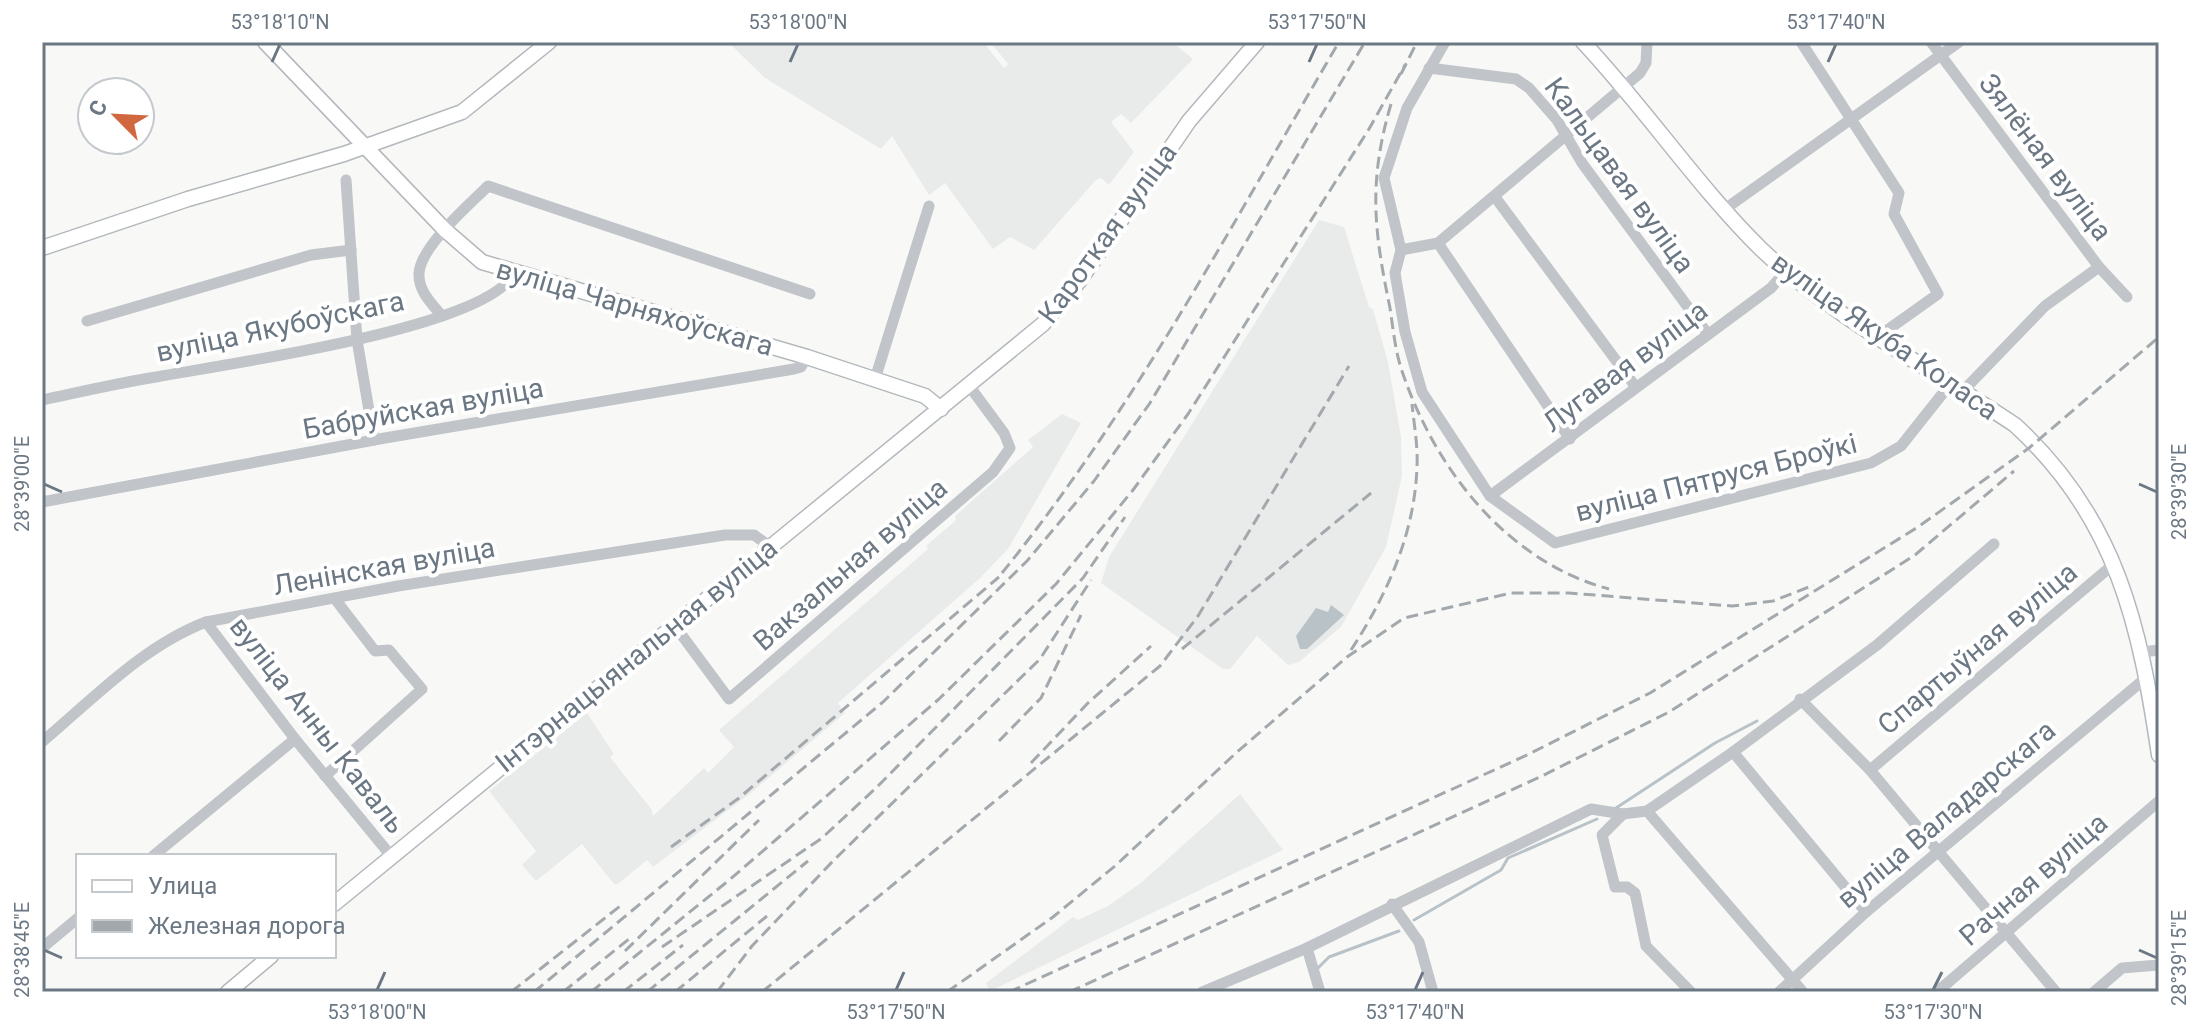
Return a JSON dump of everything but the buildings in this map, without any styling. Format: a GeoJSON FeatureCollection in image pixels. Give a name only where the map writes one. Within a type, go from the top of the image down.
{"type":"FeatureCollection","features":[{"type":"Feature","properties":{"kind":"street","name":"вуліца Чарняхоўскага"},"geometry":{"type":"LineString","coordinates":[[265,42],[445,230],[482,262],[807,357],[925,396],[941,409]]}},
{"type":"Feature","properties":{"kind":"street"},"geometry":{"type":"LineString","coordinates":[[42,248],[188,199],[365,147],[462,112],[549,42]]}},
{"type":"Feature","properties":{"kind":"street","name":"Кароткая вуліца"},"geometry":{"type":"LineString","coordinates":[[941,409],[1043,324],[1061,304],[1189,121],[1257,42]]}},
{"type":"Feature","properties":{"kind":"street"},"geometry":{"type":"LineString","coordinates":[[1445,42],[1407,108],[1384,178],[1401,250],[1395,273],[1405,332],[1422,392],[1490,496]]}},
{"type":"Feature","properties":{"kind":"street","name":"вуліца Якуба Коласа"},"geometry":{"type":"LineString","coordinates":[[1583,42],[1624,85],[1725,209],[1786,271],[2035,443],[2075,496],[2115,563],[2142,652],[2159,755]]}},
{"type":"Feature","properties":{"kind":"street"},"geometry":{"type":"LineString","coordinates":[[1401,250],[1438,243],[1495,197],[1646,63],[1647,42]]}},
{"type":"Feature","properties":{"kind":"street"},"geometry":{"type":"LineString","coordinates":[[1801,42],[1853,117],[1899,193],[1894,214],[1938,294],[1879,336]]}},
{"type":"Feature","properties":{"kind":"street","name":"Зялёная вуліца"},"geometry":{"type":"LineString","coordinates":[[1931,42],[2099,267],[2127,297]]}},
{"type":"Feature","properties":{"kind":"street"},"geometry":{"type":"LineString","coordinates":[[1725,209],[1959,42]]}},
{"type":"Feature","properties":{"kind":"street","name":"Кальцавая вуліца"},"geometry":{"type":"LineString","coordinates":[[1429,68],[1516,79],[1529,88],[1707,333]]}},
{"type":"Feature","properties":{"kind":"street"},"geometry":{"type":"LineString","coordinates":[[346,180],[357,340],[374,440]]}},
{"type":"Feature","properties":{"kind":"street"},"geometry":{"type":"LineString","coordinates":[[442,316],[422,290],[419,274],[423,262],[445,230],[488,186],[810,294]]}},
{"type":"Feature","properties":{"kind":"street"},"geometry":{"type":"LineString","coordinates":[[1495,197],[1635,386]]}},
{"type":"Feature","properties":{"kind":"street"},"geometry":{"type":"LineString","coordinates":[[875,379],[929,206]]}},
{"type":"Feature","properties":{"kind":"street"},"geometry":{"type":"LineString","coordinates":[[1438,243],[1570,439]]}},
{"type":"Feature","properties":{"kind":"street"},"geometry":{"type":"LineString","coordinates":[[87,321],[311,255],[351,250]]}},
{"type":"Feature","properties":{"kind":"street","name":"вуліца Пятруся Броўкі"},"geometry":{"type":"LineString","coordinates":[[1490,496],[1555,543],[1871,463],[1901,446],[1957,387],[2045,306],[2099,267]]}},
{"type":"Feature","properties":{"kind":"street","name":"Лугавая вуліца"},"geometry":{"type":"LineString","coordinates":[[1490,496],[1771,288],[1786,271]]}},
{"type":"Feature","properties":{"kind":"street","name":"вуліца Якубоўскага"},"geometry":{"type":"LineString","coordinates":[[42,400],[357,340],[442,316],[493,295],[512,279],[514,272]]}},
{"type":"Feature","properties":{"kind":"street","name":"Бабруйская вуліца"},"geometry":{"type":"LineString","coordinates":[[42,502],[374,440],[794,369],[801,367],[807,357]]}},
{"type":"Feature","properties":{"kind":"street","name":"Вакзальная вуліца"},"geometry":{"type":"LineString","coordinates":[[675,626],[729,699],[993,472],[1010,448],[1004,433],[970,387]]}},
{"type":"Feature","properties":{"kind":"street","name":"Інтэрнацыянальная вуліца"},"geometry":{"type":"LineString","coordinates":[[336,902],[675,626],[768,545],[941,409]]}},
{"type":"Feature","properties":{"kind":"street","name":"Ленінская вуліца"},"geometry":{"type":"LineString","coordinates":[[42,742],[134,664],[178,633],[206,622],[398,586],[725,535],[754,535],[768,545]]}},
{"type":"Feature","properties":{"kind":"street"},"geometry":{"type":"LineString","coordinates":[[1202,992],[1225,988],[1591,809],[1623,814],[1647,811],[1733,752],[1800,699],[1877,645],[1994,544]]}},
{"type":"Feature","properties":{"kind":"street","name":"Спартыўная вуліца"},"geometry":{"type":"LineString","coordinates":[[1870,770],[2115,563]]}},
{"type":"Feature","properties":{"kind":"street"},"geometry":{"type":"LineString","coordinates":[[325,776],[422,689],[389,650],[375,651],[335,599]]}},
{"type":"Feature","properties":{"kind":"street","name":"вуліца Анны Каваль"},"geometry":{"type":"LineString","coordinates":[[206,622],[295,739],[392,857]]}},
{"type":"Feature","properties":{"kind":"street"},"geometry":{"type":"LineString","coordinates":[[2142,652],[2159,650]]}},
{"type":"Feature","properties":{"kind":"street","name":"вуліца Валадарскага"},"geometry":{"type":"LineString","coordinates":[[1779,992],[1866,912],[2147,677]]}},
{"type":"Feature","properties":{"kind":"street"},"geometry":{"type":"LineString","coordinates":[[1800,699],[1870,770],[1937,854],[2056,992]]}},
{"type":"Feature","properties":{"kind":"street"},"geometry":{"type":"LineString","coordinates":[[155,854],[295,739]]}},
{"type":"Feature","properties":{"kind":"street"},"geometry":{"type":"LineString","coordinates":[[1733,752],[1866,912]]}},
{"type":"Feature","properties":{"kind":"street","name":"Рачная вуліца"},"geometry":{"type":"LineString","coordinates":[[1937,992],[2159,801]]}},
{"type":"Feature","properties":{"kind":"street"},"geometry":{"type":"LineString","coordinates":[[1647,811],[1803,992]]}},
{"type":"Feature","properties":{"kind":"street"},"geometry":{"type":"LineString","coordinates":[[1623,814],[1602,835],[1615,887],[1627,887],[1635,893],[1646,946],[1691,992]]}},
{"type":"Feature","properties":{"kind":"street"},"geometry":{"type":"LineString","coordinates":[[1392,904],[1419,942],[1433,992]]}},
{"type":"Feature","properties":{"kind":"street"},"geometry":{"type":"LineString","coordinates":[[42,948],[76,920]]}},
{"type":"Feature","properties":{"kind":"street"},"geometry":{"type":"LineString","coordinates":[[1307,948],[1320,992]]}},
{"type":"Feature","properties":{"kind":"street"},"geometry":{"type":"LineString","coordinates":[[228,992],[269,958]]}},
{"type":"Feature","properties":{"kind":"street"},"geometry":{"type":"LineString","coordinates":[[2094,992],[2122,968],[2159,965]]}},
{"type":"Feature","properties":{"kind":"shaded area"},"geometry":{"type":"Polygon","coordinates":[[[728,42],[983,42],[1004,68],[1008,64],[990,42],[1172,42],[1193,59],[1131,123],[1121,114],[1111,122],[1134,152],[1109,185],[1101,178],[1096,180],[1034,250],[1010,237],[993,249],[945,183],[929,195],[892,136],[881,149],[765,78],[728,42]]]}},
{"type":"Feature","properties":{"kind":"shaded area"},"geometry":{"type":"Polygon","coordinates":[[[1319,220],[1344,227],[1369,307],[1373,309],[1388,362],[1401,437],[1402,476],[1386,547],[1341,627],[1299,662],[1288,665],[1257,636],[1230,669],[1223,669],[1101,583],[1109,557],[1319,220]]]}},
{"type":"Feature","properties":{"kind":"shaded area"},"geometry":{"type":"Polygon","coordinates":[[[1062,414],[1081,423],[1008,549],[980,578],[838,703],[845,713],[752,792],[653,867],[647,860],[618,884],[614,884],[582,844],[536,881],[522,865],[536,851],[489,791],[587,713],[614,754],[610,757],[652,810],[653,816],[704,768],[708,773],[734,747],[719,730],[928,549],[926,546],[956,520],[955,516],[1033,447],[1028,440],[1062,414]]]}},
{"type":"Feature","properties":{"kind":"shaded area"},"geometry":{"type":"Polygon","coordinates":[[[1331,605],[1344,615],[1307,649],[1300,649],[1296,636],[1316,608],[1328,612],[1331,605]]]}},
{"type":"Feature","properties":{"kind":"shaded area"},"geometry":{"type":"Polygon","coordinates":[[[1240,794],[1283,850],[990,991],[986,983],[1073,917],[1078,920],[1108,906],[1142,882],[1240,794]]]}},
{"type":"Feature","properties":{"kind":"waterway"},"geometry":{"type":"LineString","coordinates":[[1616,808],[1715,743],[1757,721]]}},
{"type":"Feature","properties":{"kind":"waterway"},"geometry":{"type":"LineString","coordinates":[[1414,920],[1501,870],[1508,858],[1597,819]]}},
{"type":"Feature","properties":{"kind":"waterway"},"geometry":{"type":"LineString","coordinates":[[1317,969],[1329,957],[1399,931]]}},
{"type":"Feature","properties":{"kind":"railway"},"geometry":{"type":"LineString","coordinates":[[1002,573],[1050,511],[1139,381],[1339,42]]}},
{"type":"Feature","properties":{"kind":"railway"},"geometry":{"type":"LineString","coordinates":[[534,992],[883,702],[1027,561],[1094,481],[1150,403],[1365,42]]}},
{"type":"Feature","properties":{"kind":"railway"},"geometry":{"type":"LineString","coordinates":[[1401,74],[1417,42]]}},
{"type":"Feature","properties":{"kind":"railway"},"geometry":{"type":"LineString","coordinates":[[591,992],[728,881],[939,699],[1056,584],[1133,490],[1188,414],[1369,129],[1405,65]]}},
{"type":"Feature","properties":{"kind":"railway"},"geometry":{"type":"LineString","coordinates":[[1391,104],[1376,183],[1377,230],[1397,353],[1415,404],[1453,474],[1506,533],[1537,556],[1572,575],[1609,589]]}},
{"type":"Feature","properties":{"kind":"railway"},"geometry":{"type":"LineString","coordinates":[[1009,992],[1529,754],[1650,693],[1918,527],[2029,448],[2159,337]]}},
{"type":"Feature","properties":{"kind":"railway"},"geometry":{"type":"LineString","coordinates":[[762,992],[1160,666],[1198,616],[1349,366]]}},
{"type":"Feature","properties":{"kind":"railway"},"geometry":{"type":"LineString","coordinates":[[1351,650],[1387,585],[1411,515],[1417,458],[1412,404]]}},
{"type":"Feature","properties":{"kind":"railway"},"geometry":{"type":"LineString","coordinates":[[1069,992],[1540,777],[1669,712],[1915,555],[2014,471]]}},
{"type":"Feature","properties":{"kind":"railway"},"geometry":{"type":"LineString","coordinates":[[1182,649],[1371,493]]}},
{"type":"Feature","properties":{"kind":"railway"},"geometry":{"type":"LineString","coordinates":[[662,947],[822,838],[877,787],[1083,578],[1125,517]]}},
{"type":"Feature","properties":{"kind":"railway"},"geometry":{"type":"LineString","coordinates":[[671,847],[739,798],[999,577]]}},
{"type":"Feature","properties":{"kind":"railway"},"geometry":{"type":"LineString","coordinates":[[717,992],[752,946],[834,860],[1040,659],[1091,580]]}},
{"type":"Feature","properties":{"kind":"railway"},"geometry":{"type":"LineString","coordinates":[[947,992],[1053,917],[1115,866],[1236,753],[1347,657],[1404,618],[1511,593],[1569,593],[1732,606],[1773,601],[1814,585]]}},
{"type":"Feature","properties":{"kind":"railway"},"geometry":{"type":"LineString","coordinates":[[999,741],[1041,698],[1081,615]]}},
{"type":"Feature","properties":{"kind":"railway"},"geometry":{"type":"LineString","coordinates":[[1031,763],[1087,704],[1151,646]]}},
{"type":"Feature","properties":{"kind":"railway"},"geometry":{"type":"LineString","coordinates":[[625,951],[759,820]]}},
{"type":"Feature","properties":{"kind":"railway"},"geometry":{"type":"LineString","coordinates":[[647,992],[808,861]]}},
{"type":"Feature","properties":{"kind":"railway"},"geometry":{"type":"LineString","coordinates":[[511,992],[624,903]]}},
{"type":"Feature","properties":{"kind":"railway"},"geometry":{"type":"LineString","coordinates":[[675,992],[767,916]]}},
{"type":"Feature","properties":{"kind":"railway"},"geometry":{"type":"LineString","coordinates":[[563,992],[629,939]]}},
{"type":"Feature","properties":{"kind":"railway"},"geometry":{"type":"LineString","coordinates":[[623,992],[683,945]]}}]}
